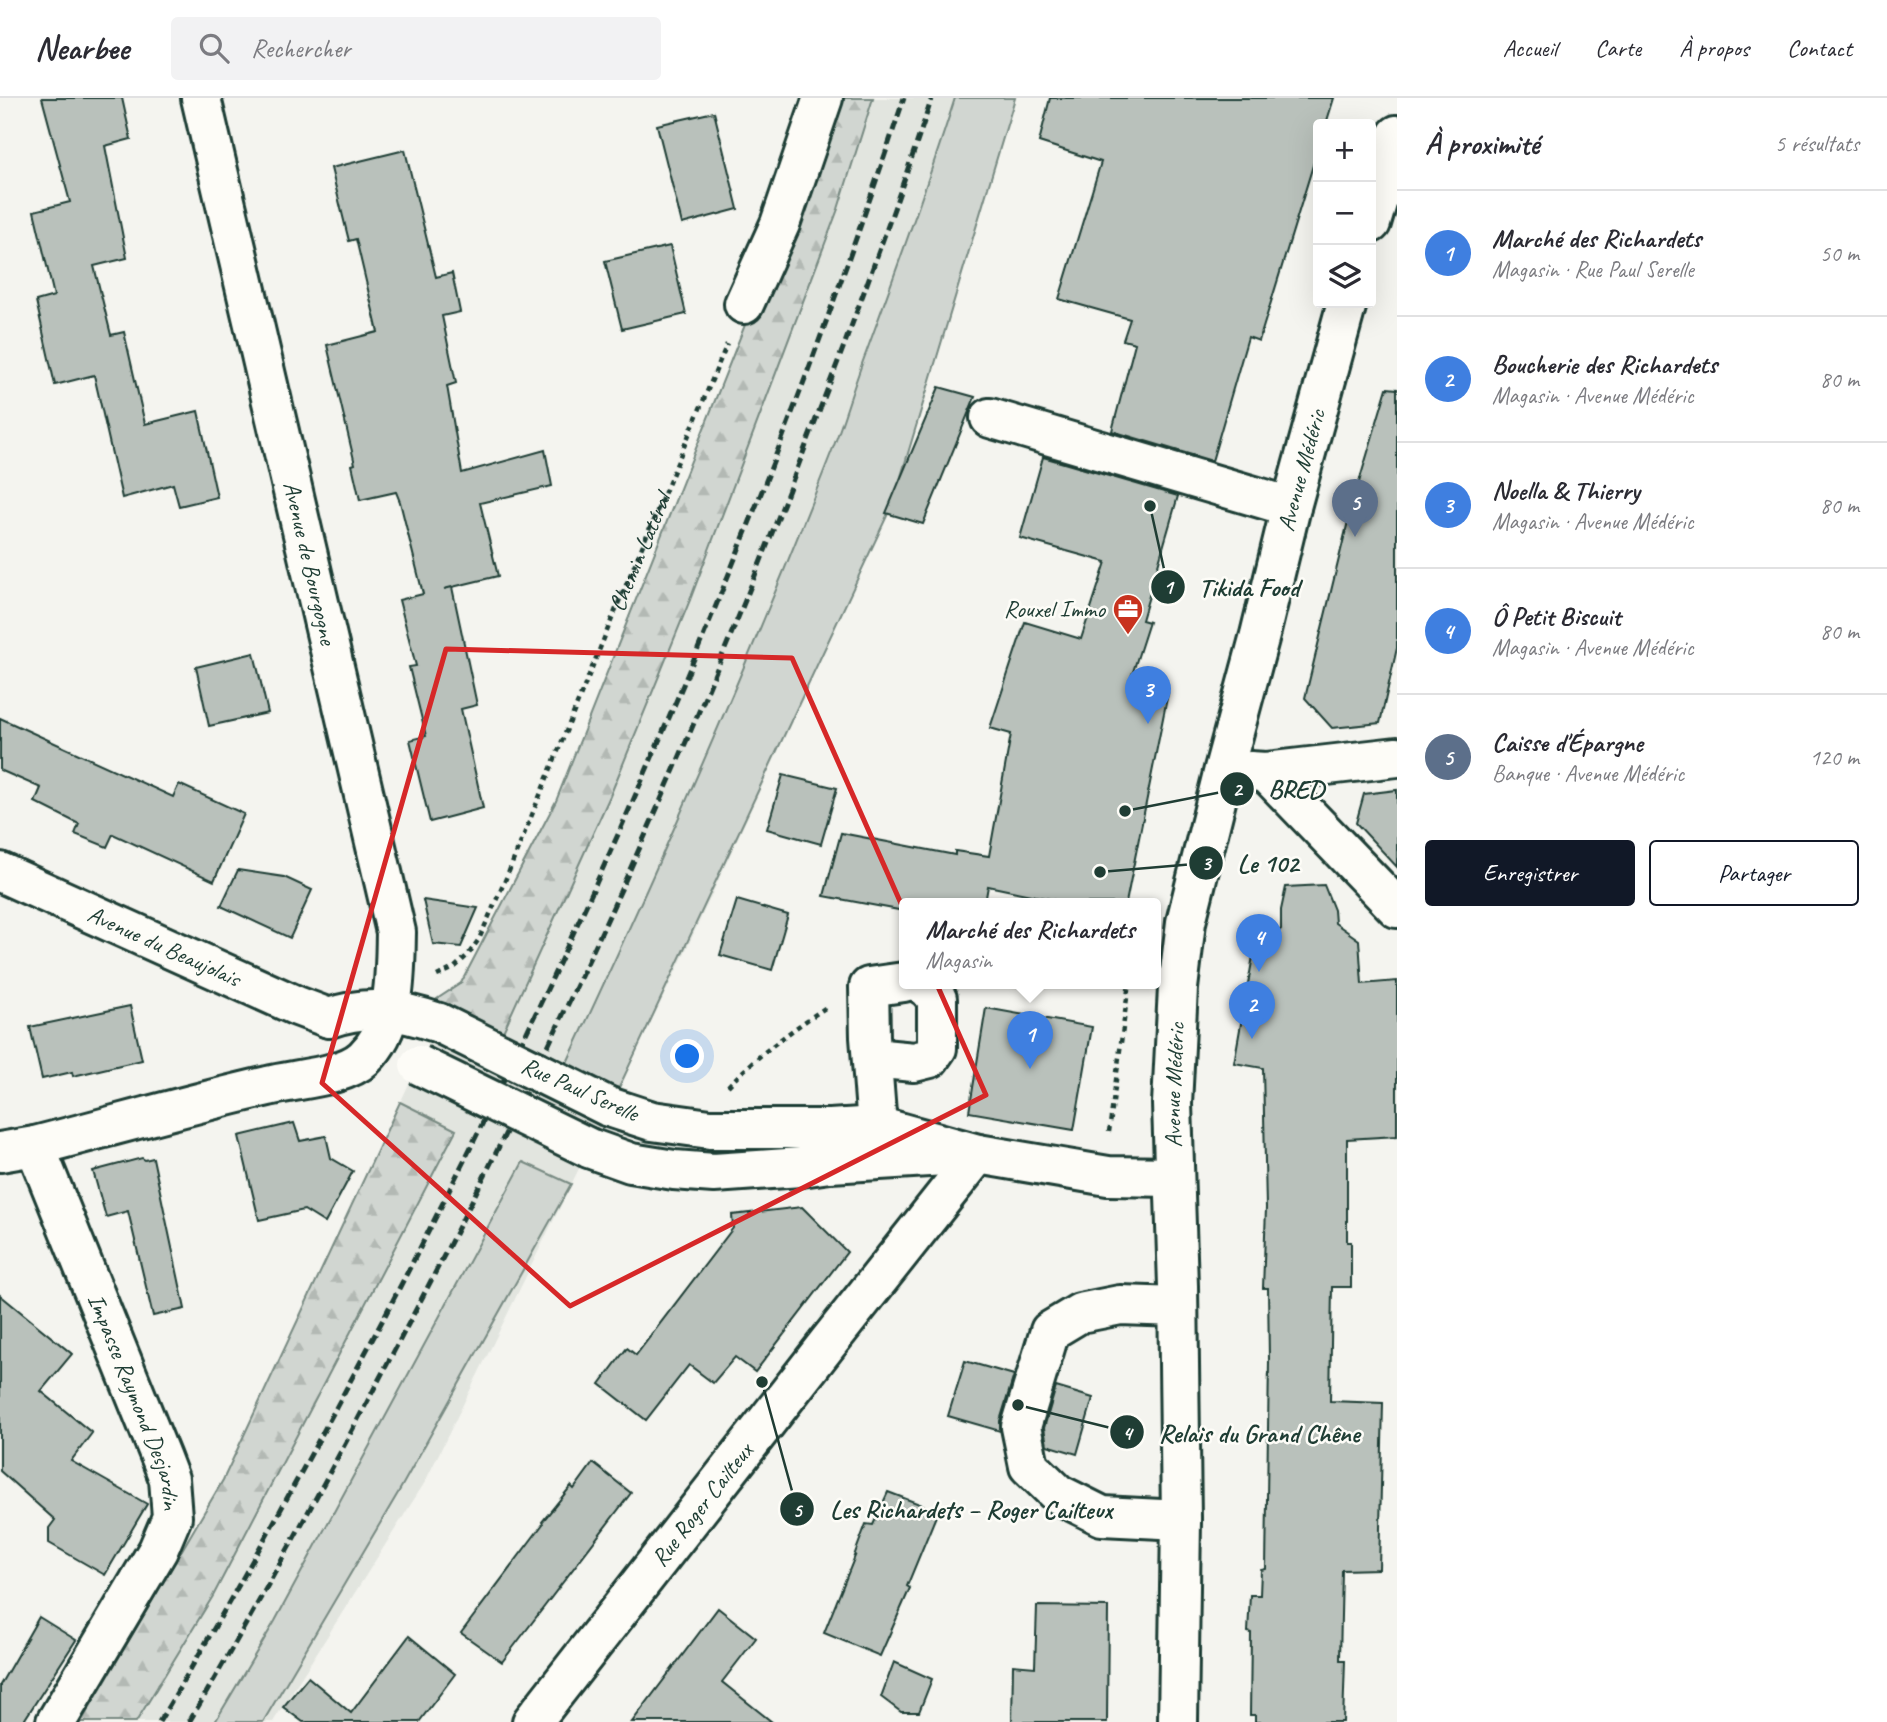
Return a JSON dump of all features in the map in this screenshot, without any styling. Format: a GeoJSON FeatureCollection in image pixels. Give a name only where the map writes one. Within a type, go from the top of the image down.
{"type":"FeatureCollection","features":[{"type":"Feature","properties":{"kind":"street","name":"Avenue de Bourgogne"},"geometry":{"type":"LineString","coordinates":[[201,98],[396,932],[395,973],[383,1029]]}},
{"type":"Feature","properties":{"kind":"street"},"geometry":{"type":"LineString","coordinates":[[744,304],[780,224],[823,98]]}},
{"type":"Feature","properties":{"kind":"street"},"geometry":{"type":"LineString","coordinates":[[1376,206],[1397,135]]}},
{"type":"Feature","properties":{"kind":"street","name":"Avenue Médéric"},"geometry":{"type":"LineString","coordinates":[[1178,1722],[1181,1520],[1172,1104],[1178,988],[1186,922],[1291,507],[1346,308]]}},
{"type":"Feature","properties":{"kind":"street"},"geometry":{"type":"LineString","coordinates":[[990,418],[1291,507]]}},
{"type":"Feature","properties":{"kind":"street"},"geometry":{"type":"LineString","coordinates":[[1224,769],[1266,772],[1397,757]]}},
{"type":"Feature","properties":{"kind":"street"},"geometry":{"type":"LineString","coordinates":[[1266,772],[1397,908]]}},
{"type":"Feature","properties":{"kind":"street","name":"Avenue du Beaujolais"},"geometry":{"type":"LineString","coordinates":[[0,872],[329,1018]]}},
{"type":"Feature","properties":{"kind":"street"},"geometry":{"type":"LineString","coordinates":[[877,1126],[869,987],[899,983]]}},
{"type":"Feature","properties":{"kind":"street"},"geometry":{"type":"LineString","coordinates":[[872,1058],[914,1062],[930,1058],[937,1048],[937,999],[929,989]]}},
{"type":"Feature","properties":{"kind":"street","name":"Rue Paul Serelle"},"geometry":{"type":"LineString","coordinates":[[329,1018],[356,1010],[383,1029],[419,1065],[589,1148],[631,1163],[674,1170],[714,1172],[978,1154]]}},
{"type":"Feature","properties":{"kind":"street","name":"Rue Paul Serelle"},"geometry":{"type":"LineString","coordinates":[[383,1029],[409,1013],[439,1023],[609,1107],[652,1121],[740,1130],[877,1126],[978,1154],[1108,1176],[1174,1177]]}},
{"type":"Feature","properties":{"kind":"street"},"geometry":{"type":"LineString","coordinates":[[18,1149],[268,1085],[347,1070],[363,1060],[383,1029]]}},
{"type":"Feature","properties":{"kind":"street","name":"Impasse Raymond Desjardin"},"geometry":{"type":"LineString","coordinates":[[18,1149],[169,1479],[172,1517],[158,1550],[56,1722]]}},
{"type":"Feature","properties":{"kind":"street","name":"Rue Roger Cailteux"},"geometry":{"type":"LineString","coordinates":[[532,1722],[819,1353],[978,1154]]}},
{"type":"Feature","properties":{"kind":"street"},"geometry":{"type":"LineString","coordinates":[[1178,1307],[1121,1305],[1080,1313],[1050,1331],[1021,1427],[1029,1466],[1058,1494],[1102,1516],[1181,1520]]}},
{"type":"Feature","properties":{"kind":"path","name":"Chemin Latéral"},"geometry":{"type":"LineString","coordinates":[[434,978],[454,968],[468,955],[479,939],[744,304]]}},
{"type":"Feature","properties":{"kind":"path"},"geometry":{"type":"LineString","coordinates":[[1108,1176],[1109,1132],[1128,989]]}},
{"type":"Feature","properties":{"kind":"path"},"geometry":{"type":"LineString","coordinates":[[690,1126],[749,1065],[793,1029],[833,1003]]}},
{"type":"Feature","properties":{"kind":"highlighted area"},"geometry":{"type":"Polygon","coordinates":[[[446,649],[792,658],[986,1095],[570,1306],[322,1083],[446,649]]]}},
{"type":"Feature","properties":{"kind":"shaded area"},"geometry":{"type":"Polygon","coordinates":[[[850,98],[1015,98],[893,503],[680,963],[425,1482],[273,1722],[92,1722],[155,1624],[408,1086],[551,812],[850,98]]]}},
{"type":"Feature","properties":{"kind":"green space"},"geometry":{"type":"Polygon","coordinates":[[[829,98],[873,98],[838,209],[690,600],[610,796],[498,1043],[448,1011],[437,999],[461,983],[556,801],[806,171],[829,98]]]}},
{"type":"Feature","properties":{"kind":"green space"},"geometry":{"type":"Polygon","coordinates":[[[955,98],[1015,98],[893,503],[616,1094],[564,1069],[704,761],[802,527],[837,436],[955,98]]]}},
{"type":"Feature","properties":{"kind":"green space"},"geometry":{"type":"Polygon","coordinates":[[[400,1102],[456,1130],[213,1596],[136,1722],[81,1722],[223,1480],[400,1102]]]}},
{"type":"Feature","properties":{"kind":"green space"},"geometry":{"type":"Polygon","coordinates":[[[523,1162],[571,1184],[398,1493],[263,1722],[215,1722],[275,1621],[523,1162]]]}},
{"type":"Feature","properties":{"kind":"building"},"geometry":{"type":"Polygon","coordinates":[[[42,98],[122,98],[131,139],[105,146],[127,258],[94,266],[111,335],[124,332],[145,424],[198,411],[217,497],[179,506],[173,484],[122,498],[94,375],[55,385],[36,301],[54,296],[34,211],[70,202],[42,98]]]}},
{"type":"Feature","properties":{"kind":"building"},"geometry":{"type":"Polygon","coordinates":[[[1050,98],[1334,98],[1328,119],[1313,119],[1313,165],[1259,341],[1248,337],[1212,461],[1112,431],[1135,343],[1123,340],[1130,319],[1059,299],[1101,162],[1039,142],[1050,98]]]}},
{"type":"Feature","properties":{"kind":"building"},"geometry":{"type":"Polygon","coordinates":[[[714,112],[738,209],[682,224],[657,125],[714,112]]]}},
{"type":"Feature","properties":{"kind":"building"},"geometry":{"type":"Polygon","coordinates":[[[405,150],[436,277],[452,273],[460,312],[442,316],[456,383],[447,386],[462,473],[545,450],[552,486],[480,503],[498,576],[452,587],[477,705],[461,709],[483,808],[430,822],[410,740],[426,736],[409,667],[416,666],[399,600],[423,594],[396,492],[360,500],[352,465],[355,464],[327,345],[378,332],[356,239],[349,241],[331,168],[405,150]]]}},
{"type":"Feature","properties":{"kind":"building"},"geometry":{"type":"Polygon","coordinates":[[[670,246],[686,314],[622,329],[605,261],[670,246]]]}},
{"type":"Feature","properties":{"kind":"building"},"geometry":{"type":"Polygon","coordinates":[[[939,387],[975,397],[923,524],[886,513],[939,387]]]}},
{"type":"Feature","properties":{"kind":"building"},"geometry":{"type":"Polygon","coordinates":[[[1387,388],[1397,389],[1397,648],[1380,723],[1332,728],[1305,698],[1351,509],[1387,388]]]}},
{"type":"Feature","properties":{"kind":"building"},"geometry":{"type":"Polygon","coordinates":[[[1043,457],[1178,496],[1142,620],[1149,622],[1130,681],[1168,693],[1127,898],[1045,898],[988,886],[986,898],[899,898],[899,910],[824,896],[841,833],[955,855],[955,851],[989,856],[1011,734],[990,728],[1025,622],[1081,639],[1106,562],[1020,538],[1043,457]]]}},
{"type":"Feature","properties":{"kind":"building"},"geometry":{"type":"Polygon","coordinates":[[[254,653],[268,713],[209,726],[196,667],[254,653]]]}},
{"type":"Feature","properties":{"kind":"building"},"geometry":{"type":"Polygon","coordinates":[[[0,718],[173,797],[179,784],[244,814],[214,881],[113,834],[107,847],[75,834],[79,824],[35,802],[41,788],[0,770],[0,718]]]}},
{"type":"Feature","properties":{"kind":"building"},"geometry":{"type":"Polygon","coordinates":[[[783,775],[837,788],[821,844],[767,829],[783,775]]]}},
{"type":"Feature","properties":{"kind":"building"},"geometry":{"type":"Polygon","coordinates":[[[1397,790],[1397,867],[1356,823],[1364,794],[1397,790]]]}},
{"type":"Feature","properties":{"kind":"building"},"geometry":{"type":"Polygon","coordinates":[[[238,870],[284,877],[312,890],[290,938],[221,906],[238,870]]]}},
{"type":"Feature","properties":{"kind":"building"},"geometry":{"type":"Polygon","coordinates":[[[1324,885],[1334,910],[1335,923],[1359,940],[1362,984],[1397,981],[1397,1136],[1347,1139],[1347,1242],[1351,1242],[1351,1287],[1332,1287],[1330,1401],[1383,1403],[1379,1569],[1342,1570],[1340,1660],[1345,1660],[1343,1722],[1255,1722],[1255,1715],[1250,1715],[1251,1633],[1248,1632],[1250,1595],[1260,1595],[1261,1570],[1266,1569],[1269,1360],[1268,1288],[1263,1288],[1266,1208],[1263,1068],[1234,1063],[1253,956],[1281,929],[1281,910],[1286,887],[1324,885]]]}},
{"type":"Feature","properties":{"kind":"building"},"geometry":{"type":"Polygon","coordinates":[[[423,900],[478,908],[461,947],[433,944],[423,900]]]}},
{"type":"Feature","properties":{"kind":"building"},"geometry":{"type":"Polygon","coordinates":[[[737,900],[788,915],[772,970],[720,955],[737,900]]]}},
{"type":"Feature","properties":{"kind":"building"},"geometry":{"type":"Polygon","coordinates":[[[130,1006],[142,1060],[73,1076],[72,1072],[42,1079],[30,1027],[130,1006]]]}},
{"type":"Feature","properties":{"kind":"building"},"geometry":{"type":"Polygon","coordinates":[[[986,1008],[1092,1027],[1074,1130],[969,1112],[986,1008]]]}},
{"type":"Feature","properties":{"kind":"building"},"geometry":{"type":"Polygon","coordinates":[[[294,1123],[300,1141],[326,1136],[331,1158],[353,1171],[325,1223],[304,1210],[259,1220],[239,1136],[294,1123]]]}},
{"type":"Feature","properties":{"kind":"building"},"geometry":{"type":"Polygon","coordinates":[[[142,1158],[153,1158],[185,1309],[153,1316],[128,1211],[106,1217],[93,1171],[142,1158]]]}},
{"type":"Feature","properties":{"kind":"building"},"geometry":{"type":"Polygon","coordinates":[[[802,1207],[847,1252],[755,1372],[735,1357],[713,1383],[689,1365],[646,1420],[600,1384],[627,1348],[636,1355],[733,1228],[732,1215],[802,1207]]]}},
{"type":"Feature","properties":{"kind":"building"},"geometry":{"type":"Polygon","coordinates":[[[0,1295],[72,1354],[41,1391],[92,1433],[71,1461],[147,1504],[105,1575],[49,1543],[49,1528],[55,1520],[0,1471],[0,1295]]]}},
{"type":"Feature","properties":{"kind":"building"},"geometry":{"type":"Polygon","coordinates":[[[965,1361],[1014,1375],[1000,1421],[1000,1431],[948,1416],[965,1361]]]}},
{"type":"Feature","properties":{"kind":"building"},"geometry":{"type":"Polygon","coordinates":[[[1056,1387],[1093,1398],[1077,1454],[1047,1445],[1044,1428],[1056,1387]]]}},
{"type":"Feature","properties":{"kind":"building"},"geometry":{"type":"Polygon","coordinates":[[[593,1463],[631,1493],[502,1662],[461,1633],[542,1522],[571,1486],[574,1489],[593,1463]]]}},
{"type":"Feature","properties":{"kind":"building"},"geometry":{"type":"Polygon","coordinates":[[[888,1492],[938,1511],[907,1586],[910,1588],[880,1656],[824,1633],[866,1524],[873,1525],[888,1492]]]}},
{"type":"Feature","properties":{"kind":"building"},"geometry":{"type":"Polygon","coordinates":[[[1037,1606],[1108,1607],[1107,1722],[1012,1722],[1013,1665],[1035,1667],[1037,1606]]]}},
{"type":"Feature","properties":{"kind":"building"},"geometry":{"type":"Polygon","coordinates":[[[718,1608],[756,1638],[722,1682],[772,1722],[632,1722],[718,1608]]]}},
{"type":"Feature","properties":{"kind":"building"},"geometry":{"type":"Polygon","coordinates":[[[39,1617],[76,1640],[23,1722],[0,1722],[0,1685],[39,1617]]]}},
{"type":"Feature","properties":{"kind":"building"},"geometry":{"type":"Polygon","coordinates":[[[409,1636],[455,1674],[419,1722],[303,1722],[283,1707],[308,1677],[351,1713],[409,1636]]]}},
{"type":"Feature","properties":{"kind":"building"},"geometry":{"type":"Polygon","coordinates":[[[894,1662],[932,1679],[919,1712],[901,1712],[881,1697],[894,1662]]]}},
{"type":"Feature","properties":{"kind":"railway"},"geometry":{"type":"LineString","coordinates":[[159,1722],[262,1543],[361,1361],[516,1054],[589,898],[726,582],[789,422],[904,98]]}},
{"type":"Feature","properties":{"kind":"railway"},"geometry":{"type":"LineString","coordinates":[[189,1722],[313,1502],[446,1252],[616,901],[669,782],[769,541],[861,299],[932,98]]}},
{"type":"Feature","properties":{"kind":"place","name":"Tikida Food"},"geometry":{"type":"Point","coordinates":[1150,506]}},
{"type":"Feature","properties":{"kind":"place","name":"Caisse d'Épargne"},"geometry":{"type":"Point","coordinates":[1355,537]}},
{"type":"Feature","properties":{"kind":"place","name":"Rouxel Immo"},"geometry":{"type":"Point","coordinates":[1128,636]}},
{"type":"Feature","properties":{"kind":"place","name":"Noella & Thierry"},"geometry":{"type":"Point","coordinates":[1148,724]}},
{"type":"Feature","properties":{"kind":"place","name":"BRED"},"geometry":{"type":"Point","coordinates":[1125,811]}},
{"type":"Feature","properties":{"kind":"place","name":"Le 102"},"geometry":{"type":"Point","coordinates":[1100,872]}},
{"type":"Feature","properties":{"kind":"place","name":"Ô Petit Biscuit"},"geometry":{"type":"Point","coordinates":[1259,972]}},
{"type":"Feature","properties":{"kind":"place","name":"Boucherie des Richardets"},"geometry":{"type":"Point","coordinates":[1252,1039]}},
{"type":"Feature","properties":{"kind":"place","name":"Marché des Richardets"},"geometry":{"type":"Point","coordinates":[1030,1069]}},
{"type":"Feature","properties":{"kind":"place","name":"Les Richardets – Roger Cailteux"},"geometry":{"type":"Point","coordinates":[762,1382]}},
{"type":"Feature","properties":{"kind":"place","name":"Relais du Grand Chêne"},"geometry":{"type":"Point","coordinates":[1018,1405]}}]}
